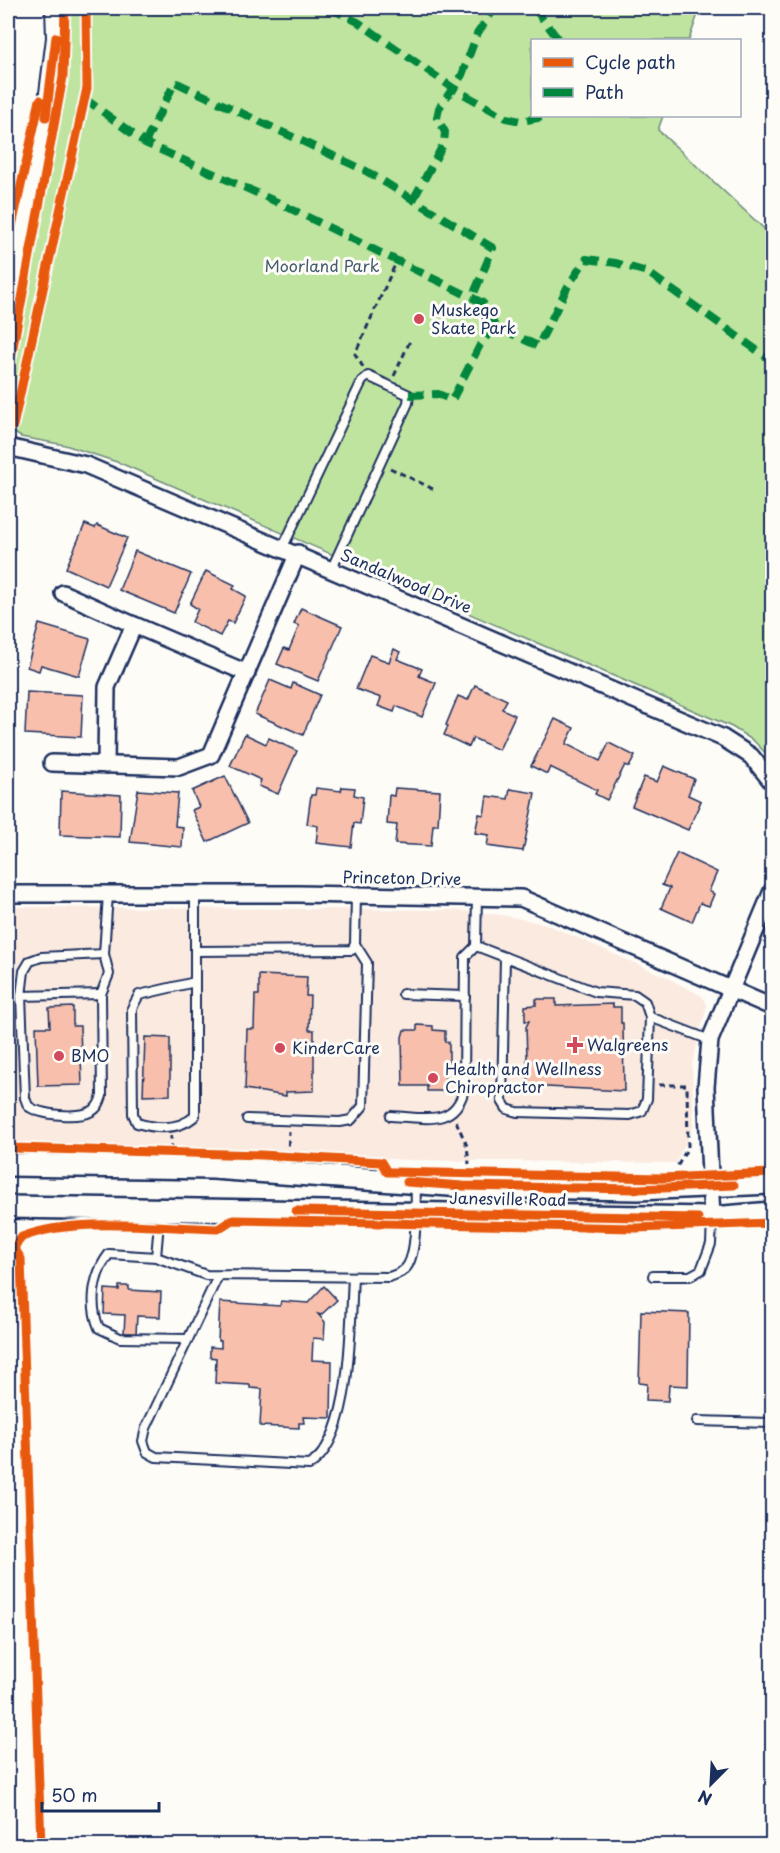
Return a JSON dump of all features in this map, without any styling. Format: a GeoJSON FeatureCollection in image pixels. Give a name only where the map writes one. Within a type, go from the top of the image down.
{"type":"FeatureCollection","features":[{"type":"Feature","properties":{"kind":"main road","name":"Janesville Road"},"geometry":{"type":"LineString","coordinates":[[8,1165],[213,1168],[463,1186],[710,1187],[772,1182]]}},
{"type":"Feature","properties":{"kind":"main road","name":"Janesville Road"},"geometry":{"type":"LineString","coordinates":[[8,1207],[712,1218],[772,1213]]}},
{"type":"Feature","properties":{"kind":"street"},"geometry":{"type":"LineString","coordinates":[[8,317],[46,117],[56,38],[55,8]]}},
{"type":"Feature","properties":{"kind":"street","name":"Sandalwood Drive"},"geometry":{"type":"LineString","coordinates":[[8,447],[86,465],[298,553],[723,738],[751,756],[772,782]]}},
{"type":"Feature","properties":{"kind":"street"},"geometry":{"type":"LineString","coordinates":[[52,763],[178,767],[211,755],[298,553]]}},
{"type":"Feature","properties":{"kind":"street"},"geometry":{"type":"LineString","coordinates":[[63,593],[247,673]]}},
{"type":"Feature","properties":{"kind":"street"},"geometry":{"type":"LineString","coordinates":[[106,765],[107,687],[134,625]]}},
{"type":"Feature","properties":{"kind":"street"},"geometry":{"type":"LineString","coordinates":[[712,1218],[706,1087],[710,1040],[772,891]]}},
{"type":"Feature","properties":{"kind":"street","name":"Princeton Drive"},"geometry":{"type":"LineString","coordinates":[[8,894],[521,898],[772,1007]]}},
{"type":"Feature","properties":{"kind":"lane"},"geometry":{"type":"LineString","coordinates":[[283,547],[362,381],[368,376],[409,394],[408,403],[332,568]]}},
{"type":"Feature","properties":{"kind":"lane"},"geometry":{"type":"LineString","coordinates":[[104,954],[41,957],[30,961],[21,982],[25,1098],[28,1106],[36,1112],[84,1113],[92,1112],[99,1106],[102,1096],[101,994],[109,974],[104,954],[108,894]]}},
{"type":"Feature","properties":{"kind":"lane"},"geometry":{"type":"LineString","coordinates":[[195,894],[195,951],[195,982],[195,1116],[187,1124],[177,1127],[148,1127],[137,1123],[133,1114],[132,1008],[140,995],[195,982]]}},
{"type":"Feature","properties":{"kind":"lane"},"geometry":{"type":"LineString","coordinates":[[195,951],[351,950],[355,944],[356,895]]}},
{"type":"Feature","properties":{"kind":"lane"},"geometry":{"type":"LineString","coordinates":[[391,1116],[441,1117],[452,1114],[460,1103],[464,1090],[465,957],[476,946],[477,897]]}},
{"type":"Feature","properties":{"kind":"lane"},"geometry":{"type":"LineString","coordinates":[[247,1119],[351,1120],[363,1106],[367,963],[355,944]]}},
{"type":"Feature","properties":{"kind":"lane"},"geometry":{"type":"LineString","coordinates":[[476,946],[505,957],[596,992],[635,995],[645,1002],[650,1017],[646,1099],[642,1111],[630,1115],[518,1112],[507,1109],[502,1101],[505,957]]}},
{"type":"Feature","properties":{"kind":"lane"},"geometry":{"type":"LineString","coordinates":[[21,996],[101,994]]}},
{"type":"Feature","properties":{"kind":"lane"},"geometry":{"type":"LineString","coordinates":[[403,994],[465,996]]}},
{"type":"Feature","properties":{"kind":"lane"},"geometry":{"type":"LineString","coordinates":[[650,1017],[710,1040]]}},
{"type":"Feature","properties":{"kind":"lane"},"geometry":{"type":"LineString","coordinates":[[188,1339],[120,1338],[99,1328],[92,1311],[99,1267],[109,1254],[156,1257],[206,1275],[218,1276],[389,1277],[398,1275],[408,1266],[416,1183]]}},
{"type":"Feature","properties":{"kind":"lane"},"geometry":{"type":"LineString","coordinates":[[156,1257],[160,1210]]}},
{"type":"Feature","properties":{"kind":"lane"},"geometry":{"type":"LineString","coordinates":[[653,1276],[690,1276],[701,1270],[711,1244],[712,1218]]}},
{"type":"Feature","properties":{"kind":"lane"},"geometry":{"type":"LineString","coordinates":[[218,1276],[146,1428],[143,1441],[147,1452],[163,1459],[309,1465],[316,1461],[330,1440],[345,1398],[352,1277]]}},
{"type":"Feature","properties":{"kind":"lane"},"geometry":{"type":"LineString","coordinates":[[697,1420],[772,1423]]}},
{"type":"Feature","properties":{"kind":"path"},"geometry":{"type":"LineString","coordinates":[[368,376],[355,354],[398,258]]}},
{"type":"Feature","properties":{"kind":"path"},"geometry":{"type":"LineString","coordinates":[[389,386],[410,341]]}},
{"type":"Feature","properties":{"kind":"path"},"geometry":{"type":"LineString","coordinates":[[380,463],[433,489]]}},
{"type":"Feature","properties":{"kind":"path"},"geometry":{"type":"LineString","coordinates":[[647,1084],[687,1085],[688,1147],[674,1167],[677,1177]]}},
{"type":"Feature","properties":{"kind":"path"},"geometry":{"type":"LineString","coordinates":[[452,1114],[467,1146],[469,1164]]}},
{"type":"Feature","properties":{"kind":"path"},"geometry":{"type":"LineString","coordinates":[[290,1121],[283,1156],[299,1157]]}},
{"type":"Feature","properties":{"kind":"path"},"geometry":{"type":"LineString","coordinates":[[160,1152],[182,1152]]}},
{"type":"Feature","properties":{"kind":"path"},"geometry":{"type":"LineString","coordinates":[[463,1174],[475,1174]]}},
{"type":"Feature","properties":{"kind":"shaded area"},"geometry":{"type":"Polygon","coordinates":[[[8,907],[452,910],[501,915],[546,924],[666,977],[702,996],[707,1006],[692,1064],[694,1125],[676,1163],[408,1160],[291,1152],[25,1145],[8,1140],[8,907]]]}},
{"type":"Feature","properties":{"kind":"green space","name":"Moorland Park"},"geometry":{"type":"Polygon","coordinates":[[[68,8],[700,8],[689,39],[531,39],[531,117],[663,117],[658,130],[772,236],[772,760],[754,741],[732,727],[120,463],[65,445],[21,437],[8,429],[8,398],[17,333],[65,80],[68,8]]]}},
{"type":"Feature","properties":{"kind":"building"},"geometry":{"type":"Polygon","coordinates":[[[85,524],[95,528],[97,525],[127,538],[106,586],[66,568],[85,524]]]}},
{"type":"Feature","properties":{"kind":"building"},"geometry":{"type":"Polygon","coordinates":[[[135,551],[191,574],[174,613],[119,590],[135,551]]]}},
{"type":"Feature","properties":{"kind":"building"},"geometry":{"type":"Polygon","coordinates":[[[206,571],[235,585],[233,589],[246,596],[233,623],[228,621],[220,636],[192,622],[198,609],[190,604],[206,571]]]}},
{"type":"Feature","properties":{"kind":"building"},"geometry":{"type":"Polygon","coordinates":[[[301,608],[342,626],[318,681],[277,664],[284,648],[289,650],[299,626],[294,624],[301,608]]]}},
{"type":"Feature","properties":{"kind":"building"},"geometry":{"type":"Polygon","coordinates":[[[39,624],[90,639],[79,676],[41,665],[39,671],[27,667],[39,624]]]}},
{"type":"Feature","properties":{"kind":"building"},"geometry":{"type":"Polygon","coordinates":[[[394,649],[400,652],[397,659],[422,669],[419,676],[436,683],[422,717],[396,706],[394,712],[378,706],[381,698],[356,689],[370,655],[389,662],[394,649]]]}},
{"type":"Feature","properties":{"kind":"building"},"geometry":{"type":"Polygon","coordinates":[[[270,680],[291,689],[293,683],[320,695],[303,735],[255,714],[270,680]]]}},
{"type":"Feature","properties":{"kind":"building"},"geometry":{"type":"Polygon","coordinates":[[[475,685],[507,700],[502,709],[515,715],[499,750],[473,738],[469,747],[444,735],[458,696],[468,700],[475,685]]]}},
{"type":"Feature","properties":{"kind":"building"},"geometry":{"type":"Polygon","coordinates":[[[27,692],[83,695],[81,737],[25,734],[27,692]]]}},
{"type":"Feature","properties":{"kind":"building"},"geometry":{"type":"Polygon","coordinates":[[[555,719],[574,728],[566,744],[600,761],[609,743],[635,756],[629,767],[625,765],[607,800],[595,794],[597,790],[550,767],[547,774],[531,766],[555,719]]]}},
{"type":"Feature","properties":{"kind":"building"},"geometry":{"type":"Polygon","coordinates":[[[245,734],[266,744],[269,738],[297,751],[278,794],[259,786],[261,780],[230,766],[245,734]]]}},
{"type":"Feature","properties":{"kind":"building"},"geometry":{"type":"Polygon","coordinates":[[[664,766],[694,779],[688,795],[701,801],[688,830],[632,806],[644,777],[657,782],[664,766]]]}},
{"type":"Feature","properties":{"kind":"building"},"geometry":{"type":"Polygon","coordinates":[[[225,776],[248,823],[207,842],[192,810],[199,807],[192,791],[225,776]]]}},
{"type":"Feature","properties":{"kind":"building"},"geometry":{"type":"Polygon","coordinates":[[[342,787],[355,788],[354,795],[363,797],[360,824],[354,823],[351,847],[316,843],[318,826],[307,824],[311,795],[315,795],[316,788],[341,791],[342,787]]]}},
{"type":"Feature","properties":{"kind":"building"},"geometry":{"type":"Polygon","coordinates":[[[395,788],[440,791],[438,825],[433,825],[431,846],[395,844],[397,825],[387,824],[389,795],[394,796],[395,788]]]}},
{"type":"Feature","properties":{"kind":"building"},"geometry":{"type":"Polygon","coordinates":[[[510,789],[535,793],[523,851],[487,846],[489,835],[475,833],[479,814],[484,815],[487,796],[508,799],[510,789]]]}},
{"type":"Feature","properties":{"kind":"building"},"geometry":{"type":"Polygon","coordinates":[[[138,790],[178,793],[175,826],[183,827],[182,847],[130,842],[138,790]]]}},
{"type":"Feature","properties":{"kind":"building"},"geometry":{"type":"Polygon","coordinates":[[[61,791],[121,795],[120,837],[60,835],[61,791]]]}},
{"type":"Feature","properties":{"kind":"building"},"geometry":{"type":"Polygon","coordinates":[[[677,853],[717,872],[709,891],[714,894],[709,906],[700,903],[692,922],[661,908],[670,888],[662,885],[677,853]]]}},
{"type":"Feature","properties":{"kind":"building","name":"KinderCare"},"geometry":{"type":"Polygon","coordinates":[[[259,975],[307,977],[306,996],[310,996],[309,1030],[314,1030],[314,1091],[286,1092],[286,1096],[245,1089],[247,1029],[254,1029],[255,995],[259,995],[259,975]]]}},
{"type":"Feature","properties":{"kind":"building","name":"Walgreens"},"geometry":{"type":"Polygon","coordinates":[[[536,999],[556,999],[556,1006],[613,1004],[613,1007],[621,1007],[624,1091],[528,1086],[526,1027],[529,1021],[525,1021],[525,1006],[536,1005],[536,999]]]}},
{"type":"Feature","properties":{"kind":"building","name":"BMO"},"geometry":{"type":"Polygon","coordinates":[[[73,1007],[73,1026],[80,1026],[82,1085],[38,1086],[36,1027],[50,1027],[49,1008],[73,1007]]]}},
{"type":"Feature","properties":{"kind":"building"},"geometry":{"type":"Polygon","coordinates":[[[417,1025],[433,1026],[433,1030],[445,1031],[445,1042],[449,1042],[449,1062],[445,1062],[445,1091],[427,1091],[427,1086],[403,1086],[402,1037],[404,1030],[417,1030],[417,1025]]]}},
{"type":"Feature","properties":{"kind":"building"},"geometry":{"type":"Polygon","coordinates":[[[145,1037],[170,1038],[170,1095],[143,1096],[145,1037]]]}},
{"type":"Feature","properties":{"kind":"building"},"geometry":{"type":"Polygon","coordinates":[[[119,1286],[129,1286],[129,1290],[161,1292],[160,1317],[137,1316],[136,1334],[124,1333],[125,1315],[104,1314],[105,1289],[119,1290],[119,1286]]]}},
{"type":"Feature","properties":{"kind":"building"},"geometry":{"type":"Polygon","coordinates":[[[324,1286],[337,1300],[321,1315],[318,1314],[325,1322],[324,1339],[313,1338],[312,1360],[332,1361],[331,1418],[303,1417],[304,1423],[299,1423],[299,1428],[260,1426],[262,1389],[250,1388],[250,1385],[215,1383],[216,1358],[210,1357],[210,1347],[221,1348],[221,1341],[218,1341],[220,1302],[280,1306],[281,1301],[308,1303],[324,1286]]]}},
{"type":"Feature","properties":{"kind":"building"},"geometry":{"type":"Polygon","coordinates":[[[641,1311],[689,1313],[688,1386],[669,1385],[668,1401],[646,1400],[647,1384],[639,1383],[641,1311]]]}},
{"type":"Feature","properties":{"kind":"marked path"},"geometry":{"type":"LineString","coordinates":[[329,8],[358,22],[453,88],[506,118],[521,121],[543,117]]}},
{"type":"Feature","properties":{"kind":"marked path"},"geometry":{"type":"LineString","coordinates":[[413,200],[444,143],[445,132],[437,118],[439,108],[462,75],[477,34],[495,8]]}},
{"type":"Feature","properties":{"kind":"marked path"},"geometry":{"type":"LineString","coordinates":[[534,8],[558,39]]}},
{"type":"Feature","properties":{"kind":"marked path"},"geometry":{"type":"LineString","coordinates":[[145,143],[175,82],[366,171],[493,248],[472,298]]}},
{"type":"Feature","properties":{"kind":"marked path"},"geometry":{"type":"LineString","coordinates":[[84,98],[145,143],[277,202],[483,303],[495,326]]}},
{"type":"Feature","properties":{"kind":"marked path"},"geometry":{"type":"LineString","coordinates":[[409,395],[438,394],[452,400],[480,345],[495,326],[538,346],[568,286],[586,259],[616,263],[647,272],[772,361]]}},
{"type":"Feature","properties":{"kind":"cycle path"},"geometry":{"type":"LineString","coordinates":[[8,374],[63,77],[65,8]]}},
{"type":"Feature","properties":{"kind":"cycle path"},"geometry":{"type":"LineString","coordinates":[[13,426],[87,88],[86,8]]}},
{"type":"Feature","properties":{"kind":"cycle path"},"geometry":{"type":"LineString","coordinates":[[46,117],[56,37]]}},
{"type":"Feature","properties":{"kind":"cycle path"},"geometry":{"type":"LineString","coordinates":[[8,244],[40,100]]}},
{"type":"Feature","properties":{"kind":"cycle path"},"geometry":{"type":"LineString","coordinates":[[8,1145],[14,1148],[261,1155],[381,1162],[387,1172],[662,1178],[772,1173]]}},
{"type":"Feature","properties":{"kind":"cycle path"},"geometry":{"type":"LineString","coordinates":[[407,1182],[463,1186],[638,1189],[734,1185]]}},
{"type":"Feature","properties":{"kind":"cycle path"},"geometry":{"type":"LineString","coordinates":[[296,1211],[698,1218]]}},
{"type":"Feature","properties":{"kind":"cycle path"},"geometry":{"type":"LineString","coordinates":[[12,1249],[22,1237],[67,1227],[118,1225],[218,1229],[232,1220],[636,1228],[772,1223]]}},
{"type":"Feature","properties":{"kind":"cycle path"},"geometry":{"type":"LineString","coordinates":[[8,1247],[16,1251],[21,1259],[41,1846]]}},
{"type":"Feature","properties":{"kind":"place","name":"Muskego Skate Park"},"geometry":{"type":"Point","coordinates":[419,319]}},
{"type":"Feature","properties":{"kind":"place","name":"Walgreens"},"geometry":{"type":"Point","coordinates":[575,1045]}},
{"type":"Feature","properties":{"kind":"place","name":"KinderCare"},"geometry":{"type":"Point","coordinates":[280,1048]}},
{"type":"Feature","properties":{"kind":"place","name":"BMO"},"geometry":{"type":"Point","coordinates":[59,1056]}},
{"type":"Feature","properties":{"kind":"place","name":"Health and Wellness Chiropractor"},"geometry":{"type":"Point","coordinates":[433,1078]}}]}
